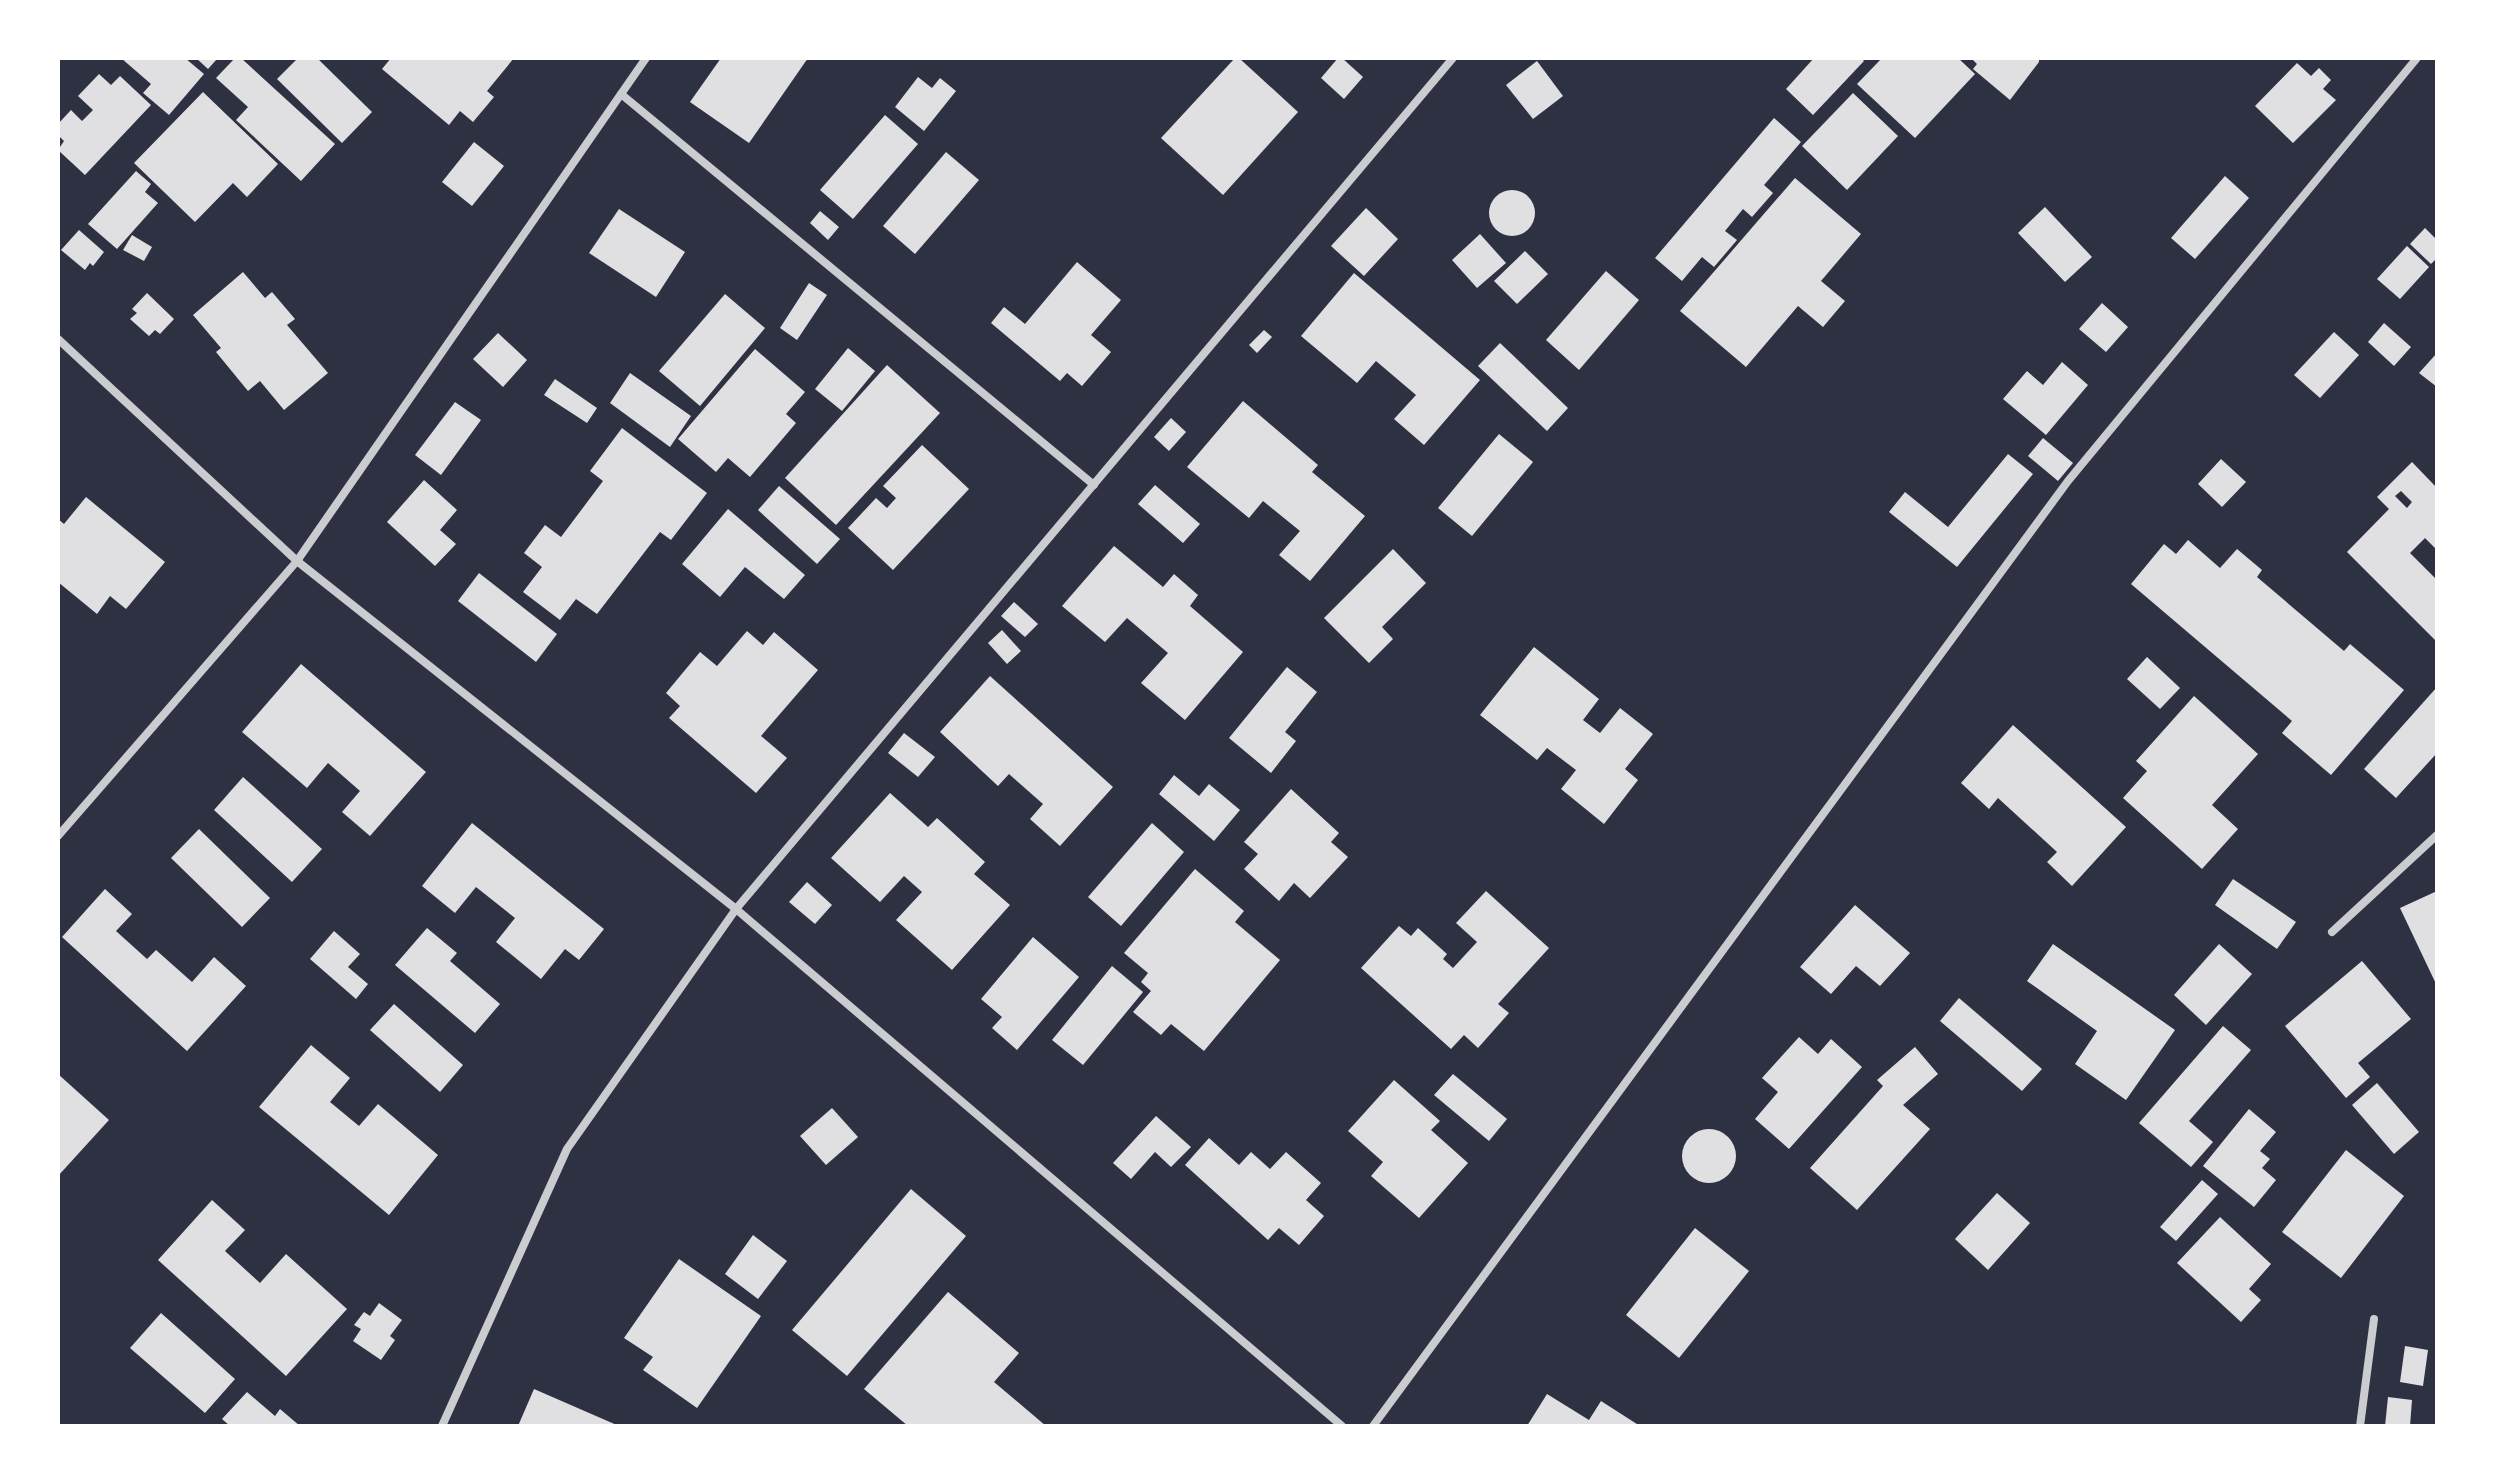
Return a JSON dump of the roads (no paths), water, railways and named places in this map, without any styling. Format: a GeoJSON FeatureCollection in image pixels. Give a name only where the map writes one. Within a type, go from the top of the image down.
{"type":"FeatureCollection","features":[{"type":"Feature","properties":{"kind":"street"},"geometry":{"type":"LineString","coordinates":[[58,836],[297,561],[646,58]]}},
{"type":"Feature","properties":{"kind":"street"},"geometry":{"type":"LineString","coordinates":[[442,1426],[567,1149],[736,909],[1453,58]]}},
{"type":"Feature","properties":{"kind":"street"},"geometry":{"type":"LineString","coordinates":[[1373,1426],[2068,481],[2417,58]]}},
{"type":"Feature","properties":{"kind":"street"},"geometry":{"type":"LineString","coordinates":[[621,94],[1094,485]]}},
{"type":"Feature","properties":{"kind":"street"},"geometry":{"type":"LineString","coordinates":[[58,339],[297,561],[736,909],[1342,1426]]}},
{"type":"Feature","properties":{"kind":"street"},"geometry":{"type":"LineString","coordinates":[[2332,932],[2437,835]]}},
{"type":"Feature","properties":{"kind":"street"},"geometry":{"type":"LineString","coordinates":[[2360,1426],[2374,1319]]}}]}
